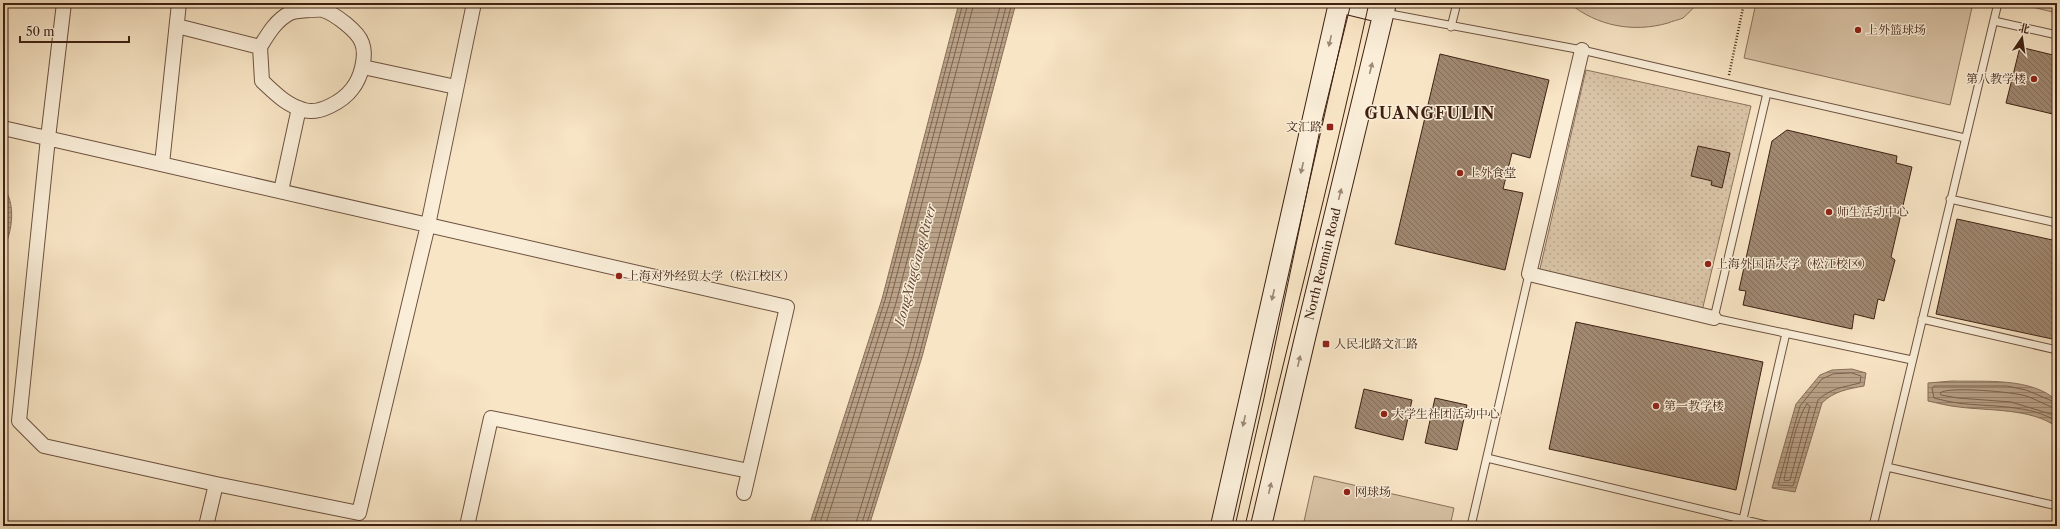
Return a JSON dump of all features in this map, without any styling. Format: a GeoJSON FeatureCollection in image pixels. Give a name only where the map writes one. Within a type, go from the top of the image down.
{"type":"FeatureCollection","features":[{"type":"Feature","properties":{"kind":"main road"},"geometry":{"type":"LineString","coordinates":[[1220,526],[1339,3]]}},
{"type":"Feature","properties":{"kind":"main road"},"geometry":{"type":"LineString","coordinates":[[1343,3],[1385,8]]}},
{"type":"Feature","properties":{"kind":"main road","name":"North Renmin Road"},"geometry":{"type":"LineString","coordinates":[[1262,526],[1305,338],[1385,8]]}},
{"type":"Feature","properties":{"kind":"street"},"geometry":{"type":"LineString","coordinates":[[64,3],[48,138],[19,421],[44,446],[216,484],[359,513],[428,225],[474,3]]}},
{"type":"Feature","properties":{"kind":"street"},"geometry":{"type":"LineString","coordinates":[[162,164],[179,3]]}},
{"type":"Feature","properties":{"kind":"street"},"geometry":{"type":"LineString","coordinates":[[323,6],[347,24],[362,43],[364,67],[352,89],[334,104],[316,110],[305,111],[282,100],[262,81],[260,47],[272,27],[290,13],[323,6]]}},
{"type":"Feature","properties":{"kind":"street"},"geometry":{"type":"LineString","coordinates":[[177,26],[260,47]]}},
{"type":"Feature","properties":{"kind":"street"},"geometry":{"type":"LineString","coordinates":[[1582,50],[1529,274],[1714,318]]}},
{"type":"Feature","properties":{"kind":"street"},"geometry":{"type":"LineString","coordinates":[[364,67],[456,87]]}},
{"type":"Feature","properties":{"kind":"street"},"geometry":{"type":"LineString","coordinates":[[281,191],[299,108]]}},
{"type":"Feature","properties":{"kind":"street"},"geometry":{"type":"LineString","coordinates":[[3,128],[787,307],[744,493]]}},
{"type":"Feature","properties":{"kind":"street"},"geometry":{"type":"LineString","coordinates":[[467,526],[492,418],[749,472]]}},
{"type":"Feature","properties":{"kind":"street"},"geometry":{"type":"LineString","coordinates":[[206,526],[216,484]]}},
{"type":"Feature","properties":{"kind":"lane"},"geometry":{"type":"LineString","coordinates":[[1451,27],[1457,3]]}},
{"type":"Feature","properties":{"kind":"lane"},"geometry":{"type":"LineString","coordinates":[[1873,526],[1998,3]]}},
{"type":"Feature","properties":{"kind":"lane"},"geometry":{"type":"LineString","coordinates":[[1385,8],[1451,27],[1582,50],[1965,138]]}},
{"type":"Feature","properties":{"kind":"lane"},"geometry":{"type":"LineString","coordinates":[[1994,20],[2057,35]]}},
{"type":"Feature","properties":{"kind":"lane"},"geometry":{"type":"LineString","coordinates":[[1767,93],[1714,318],[1912,360]]}},
{"type":"Feature","properties":{"kind":"lane"},"geometry":{"type":"LineString","coordinates":[[1950,199],[2057,223]]}},
{"type":"Feature","properties":{"kind":"lane"},"geometry":{"type":"LineString","coordinates":[[1471,526],[1529,274]]}},
{"type":"Feature","properties":{"kind":"lane"},"geometry":{"type":"LineString","coordinates":[[1922,318],[2057,350]]}},
{"type":"Feature","properties":{"kind":"lane"},"geometry":{"type":"LineString","coordinates":[[1743,519],[1786,333]]}},
{"type":"Feature","properties":{"kind":"lane"},"geometry":{"type":"LineString","coordinates":[[1487,458],[1770,526]]}},
{"type":"Feature","properties":{"kind":"lane"},"geometry":{"type":"LineString","coordinates":[[1887,467],[2057,506]]}},
{"type":"Feature","properties":{"kind":"path"},"geometry":{"type":"LineString","coordinates":[[1727,84],[1744,3]]}},
{"type":"Feature","properties":{"kind":"shaded area"},"geometry":{"type":"Polygon","coordinates":[[[1569,3],[1698,3],[1681,19],[1655,26],[1629,27],[1603,22],[1580,11],[1569,3]]]}},
{"type":"Feature","properties":{"kind":"shaded area","name":"上外篮球场"},"geometry":{"type":"Polygon","coordinates":[[[1756,3],[1973,3],[1950,105],[1744,58],[1756,3]]]}},
{"type":"Feature","properties":{"kind":"shaded area"},"geometry":{"type":"Polygon","coordinates":[[[2015,3],[2057,3],[2057,13],[2015,3]]]}},
{"type":"Feature","properties":{"kind":"shaded area"},"geometry":{"type":"Polygon","coordinates":[[[1586,70],[1751,106],[1702,311],[1539,273],[1586,70]]]}},
{"type":"Feature","properties":{"kind":"shaded area","name":"网球场"},"geometry":{"type":"Polygon","coordinates":[[[1314,476],[1454,508],[1450,526],[1303,526],[1314,476]]]}},
{"type":"Feature","properties":{"kind":"water","name":"LongXingGang River"},"geometry":{"type":"Polygon","coordinates":[[[959,3],[1016,3],[922,357],[869,526],[809,526],[882,299],[959,3]]]}},
{"type":"Feature","properties":{"kind":"water"},"geometry":{"type":"Polygon","coordinates":[[[3,187],[10,201],[12,217],[9,234],[3,249],[3,187]]]}},
{"type":"Feature","properties":{"kind":"water"},"geometry":{"type":"Polygon","coordinates":[[[1852,369],[1866,373],[1864,386],[1836,393],[1822,403],[1795,492],[1772,488],[1796,404],[1820,375],[1832,370],[1852,369]]]}},
{"type":"Feature","properties":{"kind":"water"},"geometry":{"type":"Polygon","coordinates":[[[1952,381],[2007,382],[2021,384],[2047,393],[2057,401],[2057,427],[2035,416],[2022,413],[1955,407],[1928,401],[1928,383],[1952,381]]]}},
{"type":"Feature","properties":{"kind":"building","name":"第八教学楼"},"geometry":{"type":"Polygon","coordinates":[[[2020,47],[2057,56],[2057,115],[2006,103],[2020,47]]]}},
{"type":"Feature","properties":{"kind":"building","name":"上外食堂"},"geometry":{"type":"Polygon","coordinates":[[[1440,54],[1549,80],[1530,158],[1512,153],[1503,189],[1523,193],[1505,270],[1395,244],[1440,54]]]}},
{"type":"Feature","properties":{"kind":"building","name":"师生活动中心"},"geometry":{"type":"Polygon","coordinates":[[[1787,130],[1897,156],[1896,163],[1912,167],[1891,257],[1895,260],[1884,301],[1878,299],[1874,319],[1854,314],[1852,329],[1743,305],[1746,291],[1739,290],[1772,141],[1787,130]]]}},
{"type":"Feature","properties":{"kind":"building"},"geometry":{"type":"Polygon","coordinates":[[[1698,146],[1730,153],[1722,188],[1711,185],[1712,181],[1691,176],[1698,146]]]}},
{"type":"Feature","properties":{"kind":"building"},"geometry":{"type":"Polygon","coordinates":[[[1957,219],[2057,241],[2057,340],[1936,314],[1957,219]]]}},
{"type":"Feature","properties":{"kind":"building","name":"第一教学楼"},"geometry":{"type":"Polygon","coordinates":[[[1576,322],[1763,362],[1736,490],[1549,449],[1576,322]]]}},
{"type":"Feature","properties":{"kind":"building","name":"大学生社团活动中心"},"geometry":{"type":"Polygon","coordinates":[[[1364,389],[1412,400],[1403,440],[1355,428],[1364,389]]]}},
{"type":"Feature","properties":{"kind":"building"},"geometry":{"type":"Polygon","coordinates":[[[1435,398],[1467,405],[1457,450],[1425,443],[1435,398]]]}},
{"type":"Feature","properties":{"kind":"tram line"},"geometry":{"type":"LineString","coordinates":[[1235,526],[1264,398],[1321,125],[1351,3]]}},
{"type":"Feature","properties":{"kind":"tram line"},"geometry":{"type":"LineString","coordinates":[[1245,526],[1369,3]]}},
{"type":"Feature","properties":{"kind":"place","name":"上外篮球场"},"geometry":{"type":"Point","coordinates":[1858,30]}},
{"type":"Feature","properties":{"kind":"place","name":"第八教学楼"},"geometry":{"type":"Point","coordinates":[2034,79]}},
{"type":"Feature","properties":{"kind":"place","name":"文汇路"},"geometry":{"type":"Point","coordinates":[1330,127]}},
{"type":"Feature","properties":{"kind":"place","name":"上外食堂"},"geometry":{"type":"Point","coordinates":[1460,173]}},
{"type":"Feature","properties":{"kind":"place","name":"师生活动中心"},"geometry":{"type":"Point","coordinates":[1829,212]}},
{"type":"Feature","properties":{"kind":"place","name":"上海外国语大学（松江校区）"},"geometry":{"type":"Point","coordinates":[1708,264]}},
{"type":"Feature","properties":{"kind":"place","name":"上海对外经贸大学（松江校区）"},"geometry":{"type":"Point","coordinates":[619,276]}},
{"type":"Feature","properties":{"kind":"place","name":"人民北路文汇路"},"geometry":{"type":"Point","coordinates":[1326,344]}},
{"type":"Feature","properties":{"kind":"place","name":"第一教学楼"},"geometry":{"type":"Point","coordinates":[1656,406]}},
{"type":"Feature","properties":{"kind":"place","name":"大学生社团活动中心"},"geometry":{"type":"Point","coordinates":[1384,414]}},
{"type":"Feature","properties":{"kind":"place","name":"网球场"},"geometry":{"type":"Point","coordinates":[1347,492]}},
{"type":"Feature","properties":{"kind":"district","name":"GUANGFULIN"},"geometry":{"type":"Point","coordinates":[1430,113]}}]}
